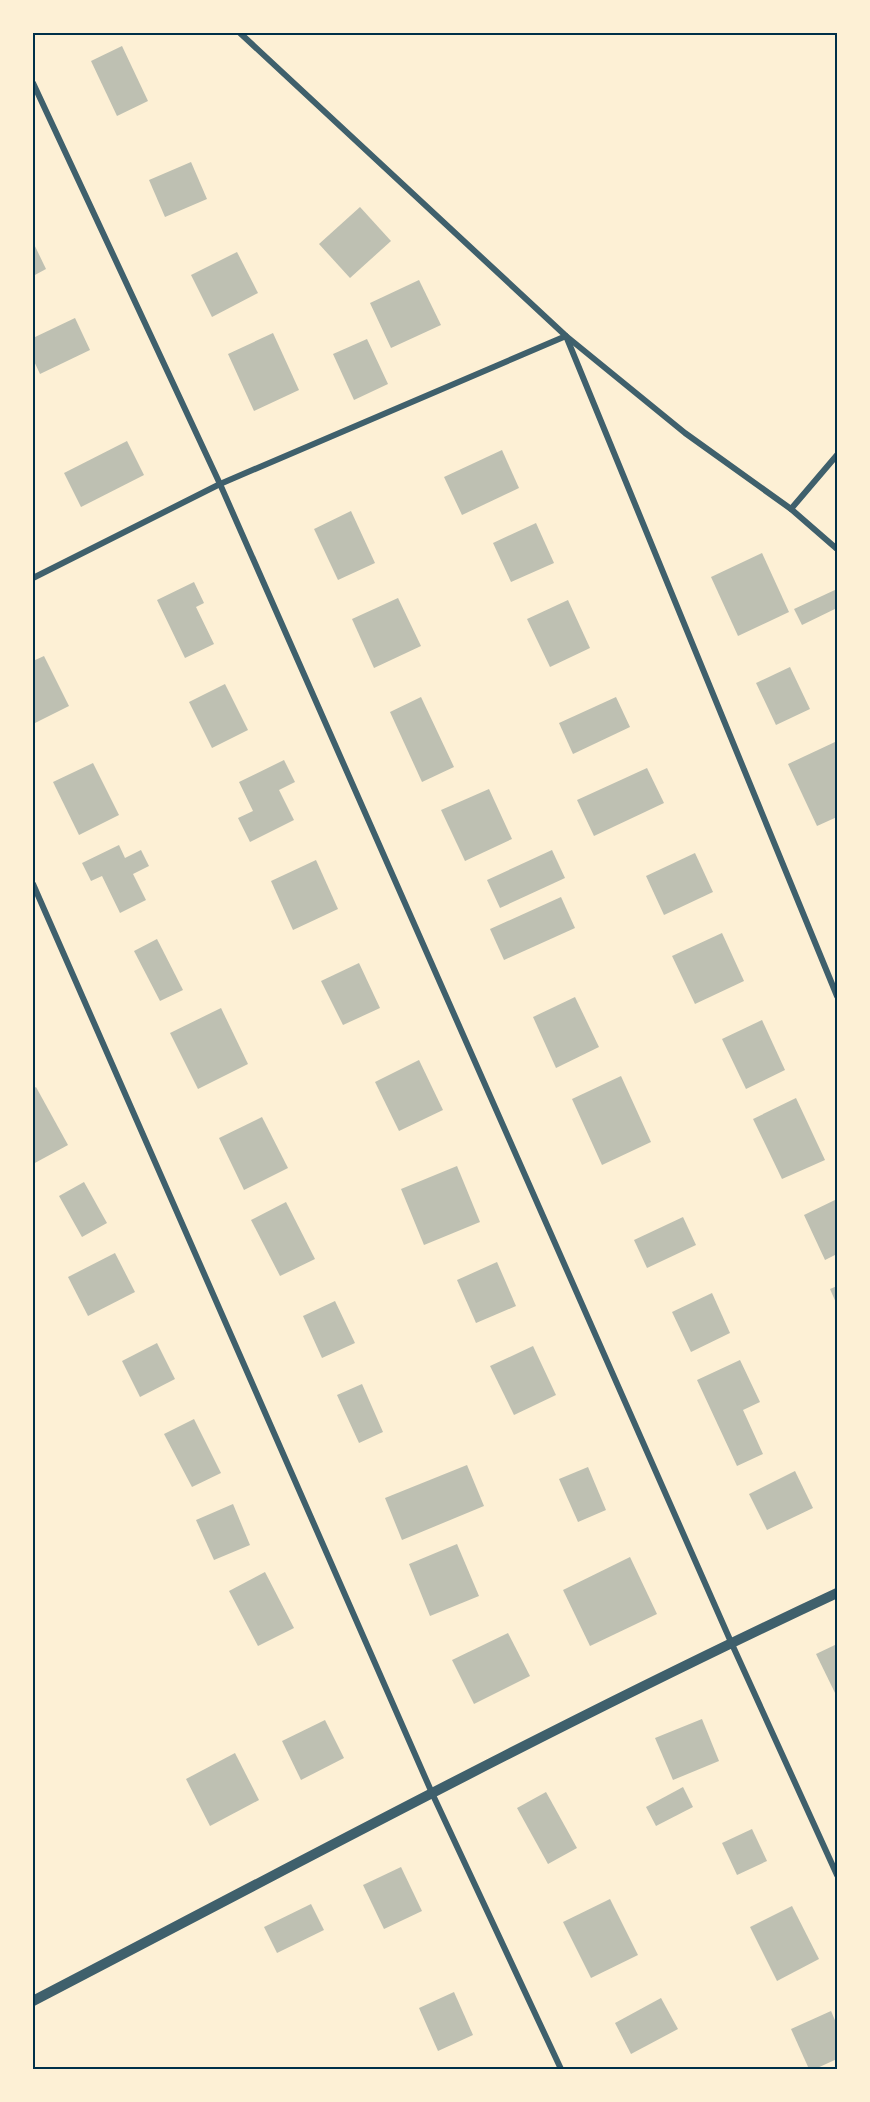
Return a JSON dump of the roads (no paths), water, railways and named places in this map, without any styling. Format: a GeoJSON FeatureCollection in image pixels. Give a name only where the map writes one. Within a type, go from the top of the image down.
{"type":"FeatureCollection","features":[{"type":"Feature","properties":{"kind":"street"},"geometry":{"type":"LineString","coordinates":[[240,33],[566,336],[685,433],[791,509],[837,549]]}},
{"type":"Feature","properties":{"kind":"street"},"geometry":{"type":"LineString","coordinates":[[33,83],[220,484],[731,1642],[837,1875]]}},
{"type":"Feature","properties":{"kind":"street"},"geometry":{"type":"LineString","coordinates":[[33,578],[220,484],[566,336]]}},
{"type":"Feature","properties":{"kind":"street"},"geometry":{"type":"LineString","coordinates":[[566,336],[837,996]]}},
{"type":"Feature","properties":{"kind":"street"},"geometry":{"type":"LineString","coordinates":[[791,509],[837,455]]}},
{"type":"Feature","properties":{"kind":"street"},"geometry":{"type":"LineString","coordinates":[[33,884],[432,1793],[561,2069]]}},
{"type":"Feature","properties":{"kind":"street"},"geometry":{"type":"LineString","coordinates":[[33,2001],[432,1793],[731,1642],[837,1593]]}}]}
